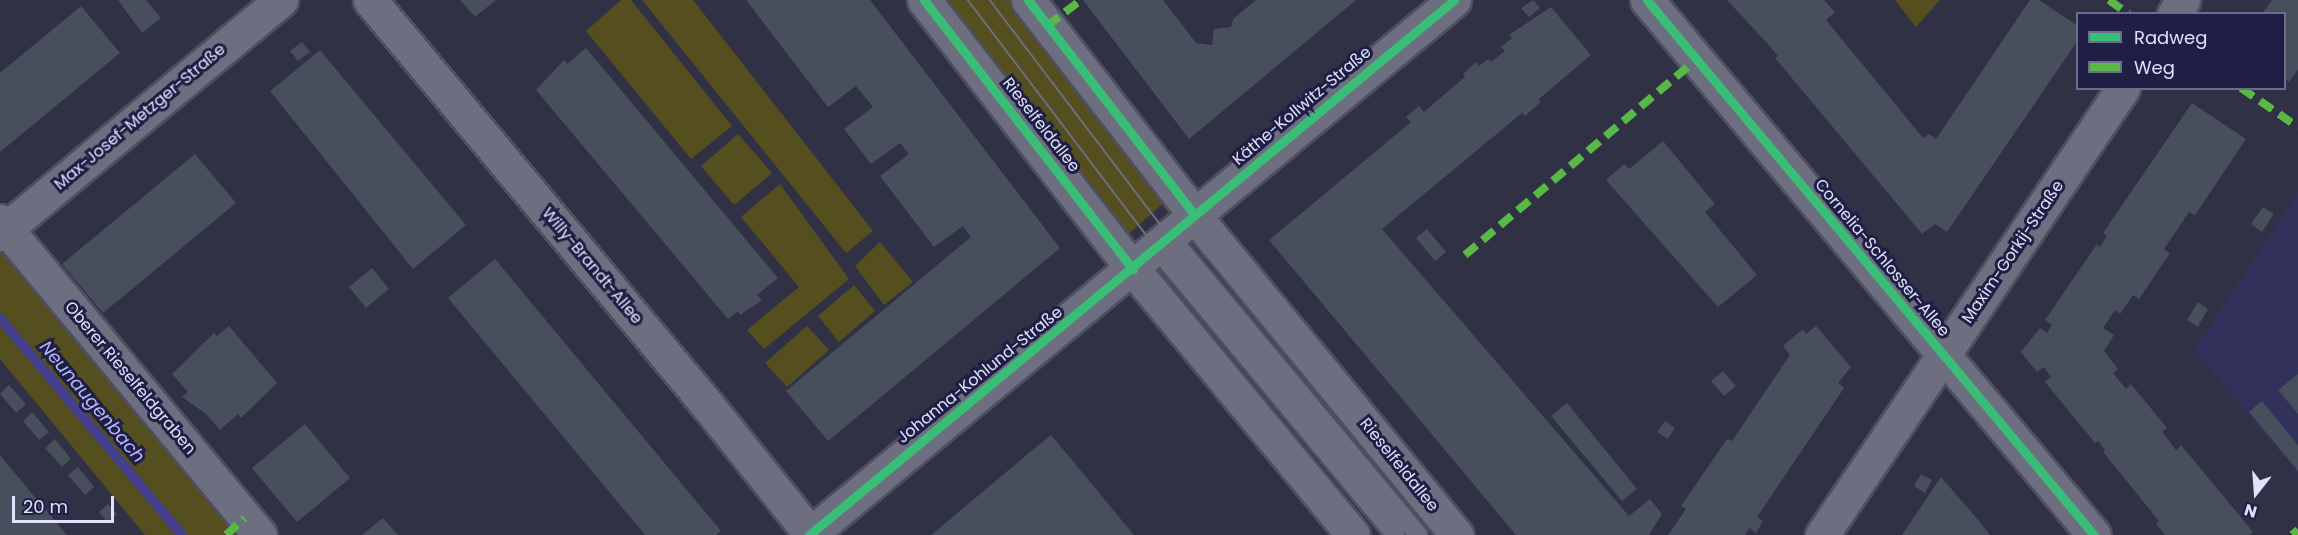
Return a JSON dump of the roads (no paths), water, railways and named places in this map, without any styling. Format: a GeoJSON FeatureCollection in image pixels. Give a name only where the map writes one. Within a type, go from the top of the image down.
{"type":"FeatureCollection","features":[{"type":"Feature","properties":{"kind":"street","name":"Max-Josef-Metzger-Straße"},"geometry":{"type":"LineString","coordinates":[[2,228],[281,0]]}},
{"type":"Feature","properties":{"kind":"street","name":"Willy-Brandt-Allee"},"geometry":{"type":"LineString","coordinates":[[370,0],[702,397],[810,535]]}},
{"type":"Feature","properties":{"kind":"street","name":"Rieselfeldallee"},"geometry":{"type":"LineString","coordinates":[[924,0],[1153,252],[1353,535]]}},
{"type":"Feature","properties":{"kind":"street","name":"Rieselfeldallee"},"geometry":{"type":"LineString","coordinates":[[1028,0],[1195,215],[1457,535]]}},
{"type":"Feature","properties":{"kind":"street","name":"Käthe-Kollwitz-Straße"},"geometry":{"type":"LineString","coordinates":[[1153,252],[1454,0]]}},
{"type":"Feature","properties":{"kind":"street","name":"Cornelia-Schlosser-Allee"},"geometry":{"type":"LineString","coordinates":[[1647,0],[2094,535]]}},
{"type":"Feature","properties":{"kind":"street","name":"Maxim-Gorkij-Straße"},"geometry":{"type":"LineString","coordinates":[[1822,535],[2122,90]]}},
{"type":"Feature","properties":{"kind":"street","name":"Oberer Rieselfeldgraben"},"geometry":{"type":"LineString","coordinates":[[2,228],[260,535]]}},
{"type":"Feature","properties":{"kind":"street","name":"Johanna-Kohlund-Straße"},"geometry":{"type":"LineString","coordinates":[[810,535],[843,503],[1153,252]]}},
{"type":"Feature","properties":{"kind":"lane"},"geometry":{"type":"LineString","coordinates":[[1153,252],[1395,535]]}},
{"type":"Feature","properties":{"kind":"lane"},"geometry":{"type":"LineString","coordinates":[[1153,252],[1418,535]]}},
{"type":"Feature","properties":{"kind":"waterway","name":"Neunaugenbach"},"geometry":{"type":"LineString","coordinates":[[0,318],[182,535]]}},
{"type":"Feature","properties":{"kind":"tram line"},"geometry":{"type":"LineString","coordinates":[[968,0],[1157,249],[1395,535]]}},
{"type":"Feature","properties":{"kind":"tram line"},"geometry":{"type":"LineString","coordinates":[[990,0],[1170,237],[1418,535]]}}]}
